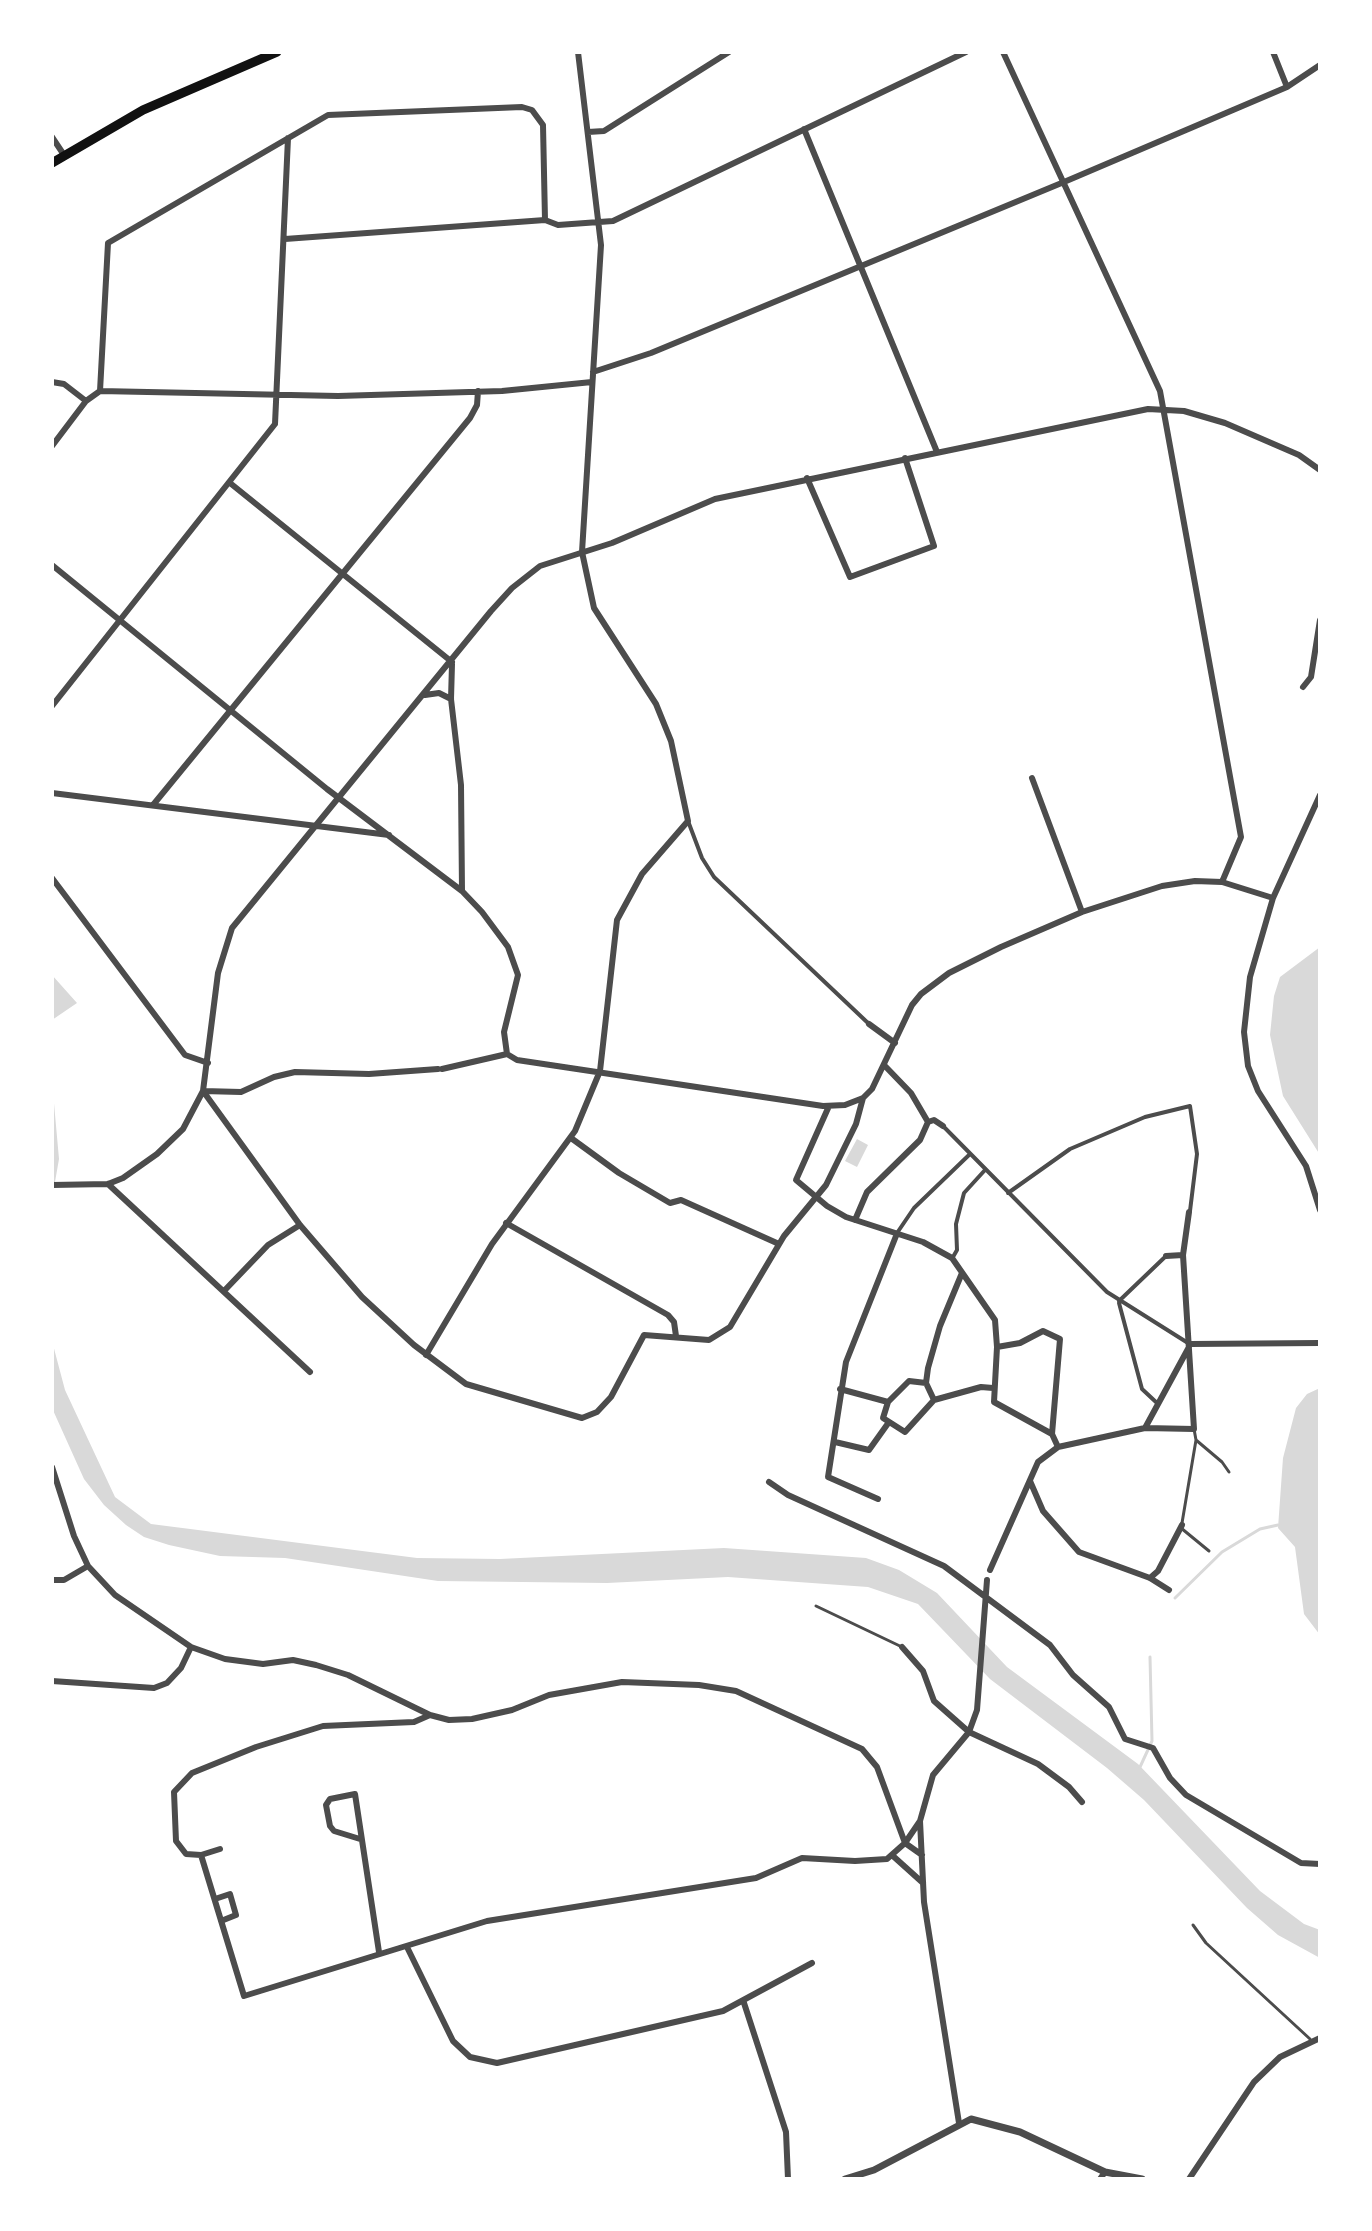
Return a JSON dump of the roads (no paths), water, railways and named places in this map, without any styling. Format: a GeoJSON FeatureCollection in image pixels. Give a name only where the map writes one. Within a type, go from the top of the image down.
{"type":"FeatureCollection","features":[{"type":"Feature","properties":{"kind":"main road"},"geometry":{"type":"LineString","coordinates":[[52,163],[143,110],[277,52]]}},
{"type":"Feature","properties":{"kind":"street"},"geometry":{"type":"LineString","coordinates":[[578,52],[599,224],[600,289],[582,552],[590,595],[601,622],[656,704],[671,741],[688,821],[702,858],[714,877],[869,1024],[895,1043]]}},
{"type":"Feature","properties":{"kind":"street"},"geometry":{"type":"LineString","coordinates":[[588,132],[604,131],[729,52]]}},
{"type":"Feature","properties":{"kind":"street"},"geometry":{"type":"LineString","coordinates":[[285,239],[545,220],[558,225],[599,224],[624,218],[966,52]]}},
{"type":"Feature","properties":{"kind":"street"},"geometry":{"type":"LineString","coordinates":[[1003,52],[1160,391],[1165,409],[1241,837],[1222,882]]}},
{"type":"Feature","properties":{"kind":"street"},"geometry":{"type":"LineString","coordinates":[[1273,52],[1287,87]]}},
{"type":"Feature","properties":{"kind":"street"},"geometry":{"type":"LineString","coordinates":[[593,372],[643,357],[1064,182],[1287,87],[1320,65]]}},
{"type":"Feature","properties":{"kind":"street"},"geometry":{"type":"LineString","coordinates":[[100,391],[108,243],[328,115],[527,108],[538,115],[543,125],[545,220]]}},
{"type":"Feature","properties":{"kind":"street"},"geometry":{"type":"LineString","coordinates":[[804,129],[937,452]]}},
{"type":"Feature","properties":{"kind":"street"},"geometry":{"type":"LineString","coordinates":[[52,137],[64,155]]}},
{"type":"Feature","properties":{"kind":"street"},"geometry":{"type":"LineString","coordinates":[[52,706],[275,424],[288,138]]}},
{"type":"Feature","properties":{"kind":"street"},"geometry":{"type":"LineString","coordinates":[[52,382],[64,384],[86,401]]}},
{"type":"Feature","properties":{"kind":"street"},"geometry":{"type":"LineString","coordinates":[[52,446],[86,401],[100,391],[276,395],[478,391],[592,382]]}},
{"type":"Feature","properties":{"kind":"street"},"geometry":{"type":"LineString","coordinates":[[153,805],[470,418],[477,405],[478,391]]}},
{"type":"Feature","properties":{"kind":"street"},"geometry":{"type":"LineString","coordinates":[[52,1185],[108,1184],[136,1170],[174,1139],[203,1091],[218,973],[232,928],[503,598],[525,577],[551,561],[582,552],[715,499],[1121,413],[1165,409],[1184,411],[1259,436],[1299,455],[1320,470]]}},
{"type":"Feature","properties":{"kind":"street"},"geometry":{"type":"LineString","coordinates":[[807,478],[850,577],[934,546],[905,458]]}},
{"type":"Feature","properties":{"kind":"street"},"geometry":{"type":"LineString","coordinates":[[230,483],[452,662]]}},
{"type":"Feature","properties":{"kind":"street"},"geometry":{"type":"LineString","coordinates":[[52,565],[327,789],[462,891],[498,932],[516,963],[518,975],[503,1041],[507,1054],[517,1060],[829,1106],[863,1098]]}},
{"type":"Feature","properties":{"kind":"street"},"geometry":{"type":"LineString","coordinates":[[1303,687],[1311,677],[1320,620]]}},
{"type":"Feature","properties":{"kind":"street"},"geometry":{"type":"LineString","coordinates":[[452,662],[451,699],[461,785],[462,891]]}},
{"type":"Feature","properties":{"kind":"street"},"geometry":{"type":"LineString","coordinates":[[422,697],[439,693],[451,699]]}},
{"type":"Feature","properties":{"kind":"street"},"geometry":{"type":"LineString","coordinates":[[1032,778],[1082,912]]}},
{"type":"Feature","properties":{"kind":"street"},"geometry":{"type":"LineString","coordinates":[[52,793],[389,835]]}},
{"type":"Feature","properties":{"kind":"street"},"geometry":{"type":"LineString","coordinates":[[1320,795],[1273,898],[1250,977],[1245,1008],[1246,1054],[1267,1108],[1306,1166],[1320,1210]]}},
{"type":"Feature","properties":{"kind":"street"},"geometry":{"type":"LineString","coordinates":[[426,1355],[506,1223],[571,1138],[600,1071],[617,920],[642,874],[688,821]]}},
{"type":"Feature","properties":{"kind":"street"},"geometry":{"type":"LineString","coordinates":[[52,878],[185,1055],[208,1063]]}},
{"type":"Feature","properties":{"kind":"street"},"geometry":{"type":"LineString","coordinates":[[203,1091],[300,1225],[362,1297],[426,1355],[466,1384],[582,1418],[597,1412],[611,1397],[644,1335],[709,1340],[723,1335],[765,1273],[779,1244],[818,1199],[856,1124],[863,1098],[885,1066],[914,1001],[927,989],[975,960],[1082,912],[1162,886],[1195,881],[1222,882],[1273,898]]}},
{"type":"Feature","properties":{"kind":"street"},"geometry":{"type":"LineString","coordinates":[[203,1091],[241,1092],[295,1072],[369,1074],[440,1069],[507,1054]]}},
{"type":"Feature","properties":{"kind":"street"},"geometry":{"type":"LineString","coordinates":[[885,1066],[911,1093],[928,1122]]}},
{"type":"Feature","properties":{"kind":"street"},"geometry":{"type":"LineString","coordinates":[[829,1106],[796,1180],[818,1199],[855,1220],[896,1236],[923,1242],[952,1258],[995,1320],[997,1347],[992,1397],[998,1407],[1052,1434]]}},
{"type":"Feature","properties":{"kind":"street"},"geometry":{"type":"LineString","coordinates":[[990,1570],[1038,1462],[1058,1447],[1145,1428],[1194,1429],[1183,1255],[1197,1154],[1190,1106],[1145,1117],[1070,1149],[1008,1193]]}},
{"type":"Feature","properties":{"kind":"street"},"geometry":{"type":"LineString","coordinates":[[855,1220],[867,1192],[920,1140],[928,1122],[934,1120],[1119,1301],[1190,1344],[1320,1343]]}},
{"type":"Feature","properties":{"kind":"street"},"geometry":{"type":"LineString","coordinates":[[571,1138],[619,1173],[670,1203],[681,1200],[779,1244]]}},
{"type":"Feature","properties":{"kind":"street"},"geometry":{"type":"LineString","coordinates":[[878,1499],[828,1477],[846,1362],[896,1236],[914,1208],[970,1154]]}},
{"type":"Feature","properties":{"kind":"street"},"geometry":{"type":"LineString","coordinates":[[952,1258],[957,1250],[956,1224],[964,1193],[985,1170]]}},
{"type":"Feature","properties":{"kind":"street"},"geometry":{"type":"LineString","coordinates":[[108,1184],[310,1372]]}},
{"type":"Feature","properties":{"kind":"street"},"geometry":{"type":"LineString","coordinates":[[506,1223],[668,1315],[674,1322],[676,1336]]}},
{"type":"Feature","properties":{"kind":"street"},"geometry":{"type":"LineString","coordinates":[[224,1291],[268,1245],[300,1225]]}},
{"type":"Feature","properties":{"kind":"street"},"geometry":{"type":"LineString","coordinates":[[1119,1301],[1166,1256],[1183,1255]]}},
{"type":"Feature","properties":{"kind":"street"},"geometry":{"type":"LineString","coordinates":[[934,1400],[926,1383],[940,1326],[962,1273]]}},
{"type":"Feature","properties":{"kind":"street"},"geometry":{"type":"LineString","coordinates":[[1119,1301],[1142,1389],[1147,1397],[1159,1404]]}},
{"type":"Feature","properties":{"kind":"street"},"geometry":{"type":"LineString","coordinates":[[997,1347],[1020,1343],[1043,1331],[1060,1339],[1052,1434],[1058,1447]]}},
{"type":"Feature","properties":{"kind":"street"},"geometry":{"type":"LineString","coordinates":[[1145,1428],[1190,1344]]}},
{"type":"Feature","properties":{"kind":"street"},"geometry":{"type":"LineString","coordinates":[[926,1383],[909,1381],[888,1402],[882,1412],[889,1422],[905,1432],[934,1400],[981,1387],[993,1388]]}},
{"type":"Feature","properties":{"kind":"street"},"geometry":{"type":"LineString","coordinates":[[840,1389],[888,1402]]}},
{"type":"Feature","properties":{"kind":"street"},"geometry":{"type":"LineString","coordinates":[[835,1442],[869,1450],[889,1422]]}},
{"type":"Feature","properties":{"kind":"street"},"geometry":{"type":"LineString","coordinates":[[52,1467],[74,1536],[88,1566],[115,1595],[191,1647],[225,1659],[263,1664],[293,1660],[316,1665],[375,1687],[430,1715],[449,1720],[472,1719],[512,1710],[549,1695],[622,1682],[699,1685],[736,1691],[862,1749],[877,1767],[905,1843],[922,1855]]}},
{"type":"Feature","properties":{"kind":"street"},"geometry":{"type":"LineString","coordinates":[[1030,1481],[1043,1511],[1079,1552],[1150,1578],[1169,1590]]}},
{"type":"Feature","properties":{"kind":"street"},"geometry":{"type":"LineString","coordinates":[[769,1482],[788,1495],[922,1554],[1050,1645],[1073,1675],[1109,1707],[1125,1739],[1153,1748],[1170,1778],[1186,1795],[1301,1863],[1320,1864]]}},
{"type":"Feature","properties":{"kind":"street"},"geometry":{"type":"LineString","coordinates":[[1150,1578],[1158,1571],[1181,1526]]}},
{"type":"Feature","properties":{"kind":"street"},"geometry":{"type":"LineString","coordinates":[[52,1580],[64,1580],[88,1566]]}},
{"type":"Feature","properties":{"kind":"street"},"geometry":{"type":"LineString","coordinates":[[201,1855],[244,1996],[487,1921],[756,1878],[802,1858],[855,1861],[893,1856],[920,1821],[933,1775],[969,1732],[977,1710],[987,1580]]}},
{"type":"Feature","properties":{"kind":"street"},"geometry":{"type":"LineString","coordinates":[[52,1681],[154,1688],[167,1683],[181,1668],[191,1647]]}},
{"type":"Feature","properties":{"kind":"street"},"geometry":{"type":"LineString","coordinates":[[902,1647],[923,1671],[934,1701],[969,1732],[1038,1764],[1069,1787],[1082,1802]]}},
{"type":"Feature","properties":{"kind":"street"},"geometry":{"type":"LineString","coordinates":[[220,1849],[201,1855],[186,1854],[176,1841],[175,1788],[192,1773],[256,1747],[323,1726],[414,1722],[430,1715]]}},
{"type":"Feature","properties":{"kind":"street"},"geometry":{"type":"LineString","coordinates":[[360,1839],[334,1831],[330,1826],[326,1805],[330,1799],[355,1794],[379,1952]]}},
{"type":"Feature","properties":{"kind":"street"},"geometry":{"type":"LineString","coordinates":[[920,1821],[923,1883],[959,2123]]}},
{"type":"Feature","properties":{"kind":"street"},"geometry":{"type":"LineString","coordinates":[[893,1856],[923,1883]]}},
{"type":"Feature","properties":{"kind":"street"},"geometry":{"type":"LineString","coordinates":[[215,1899],[230,1894],[236,1915],[221,1921]]}},
{"type":"Feature","properties":{"kind":"street"},"geometry":{"type":"LineString","coordinates":[[407,1947],[453,2041],[470,2057],[488,2062],[509,2062],[723,2011],[744,2003],[812,1963]]}},
{"type":"Feature","properties":{"kind":"street"},"geometry":{"type":"LineString","coordinates":[[744,2003],[786,2132],[788,2179]]}},
{"type":"Feature","properties":{"kind":"street"},"geometry":{"type":"LineString","coordinates":[[1189,2179],[1254,2082],[1280,2057],[1310,2039],[1320,2038]]}},
{"type":"Feature","properties":{"kind":"street"},"geometry":{"type":"LineString","coordinates":[[845,2179],[874,2170],[971,2119],[1005,2126],[1102,2175],[1142,2179]]}},
{"type":"Feature","properties":{"kind":"lane"},"geometry":{"type":"LineString","coordinates":[[1194,1429],[1196,1440],[1181,1526],[1209,1551]]}},
{"type":"Feature","properties":{"kind":"lane"},"geometry":{"type":"LineString","coordinates":[[1196,1440],[1229,1472]]}},
{"type":"Feature","properties":{"kind":"lane"},"geometry":{"type":"LineString","coordinates":[[816,1606],[831,1610],[902,1647]]}},
{"type":"Feature","properties":{"kind":"lane"},"geometry":{"type":"LineString","coordinates":[[1193,1925],[1206,1943],[1310,2039]]}},
{"type":"Feature","properties":{"kind":"waterway"},"geometry":{"type":"LineString","coordinates":[[1175,1598],[1222,1552],[1260,1529],[1278,1525]]}},
{"type":"Feature","properties":{"kind":"waterway"},"geometry":{"type":"LineString","coordinates":[[1140,1767],[1152,1741],[1150,1657]]}}]}
